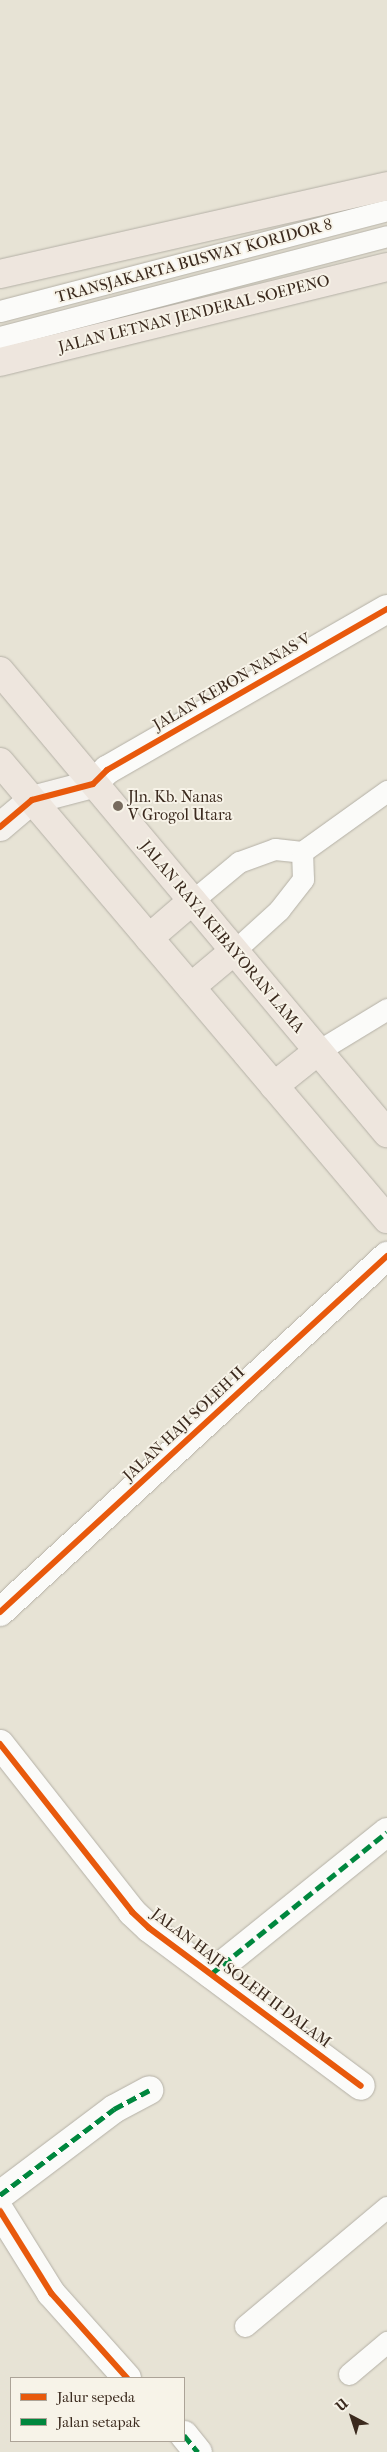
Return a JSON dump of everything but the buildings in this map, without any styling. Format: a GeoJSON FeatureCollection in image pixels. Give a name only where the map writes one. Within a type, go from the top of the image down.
{"type":"FeatureCollection","features":[{"type":"Feature","properties":{"kind":"main road"},"geometry":{"type":"LineString","coordinates":[[0,274],[387,186]]}},
{"type":"Feature","properties":{"kind":"main road","name":"JALAN LETNAN JENDERAL SOEPENO"},"geometry":{"type":"LineString","coordinates":[[0,362],[387,266]]}},
{"type":"Feature","properties":{"kind":"main road","name":"JALAN RAYA KEBAYORAN LAMA"},"geometry":{"type":"LineString","coordinates":[[0,671],[387,1133]]}},
{"type":"Feature","properties":{"kind":"main road"},"geometry":{"type":"LineString","coordinates":[[0,762],[387,1219]]}},
{"type":"Feature","properties":{"kind":"main road"},"geometry":{"type":"LineString","coordinates":[[149,938],[192,900]]}},
{"type":"Feature","properties":{"kind":"main road"},"geometry":{"type":"LineString","coordinates":[[191,988],[234,951]]}},
{"type":"Feature","properties":{"kind":"main road"},"geometry":{"type":"LineString","coordinates":[[274,1086],[318,1051]]}},
{"type":"Feature","properties":{"kind":"street","name":"JALAN KEBON NANAS V"},"geometry":{"type":"LineString","coordinates":[[93,784],[107,770],[387,609]]}},
{"type":"Feature","properties":{"kind":"street"},"geometry":{"type":"LineString","coordinates":[[0,827],[32,800],[93,784]]}},
{"type":"Feature","properties":{"kind":"street","name":"JALAN HAJI SOLEH II"},"geometry":{"type":"LineString","coordinates":[[0,1612],[387,1256]]}},
{"type":"Feature","properties":{"kind":"street","name":"JALAN HAJI SOLEH II DALAM"},"geometry":{"type":"LineString","coordinates":[[0,1744],[132,1912],[211,1974],[361,2086]]}},
{"type":"Feature","properties":{"kind":"street","name":"JALAN HAJI SOLEH II DALAM"},"geometry":{"type":"LineString","coordinates":[[211,1974],[387,1832]]}},
{"type":"Feature","properties":{"kind":"street"},"geometry":{"type":"LineString","coordinates":[[0,2195],[114,2109],[148,2090]]}},
{"type":"Feature","properties":{"kind":"street"},"geometry":{"type":"LineString","coordinates":[[0,2212],[51,2293],[126,2377]]}},
{"type":"Feature","properties":{"kind":"street"},"geometry":{"type":"LineString","coordinates":[[185,2435],[198,2452]]}},
{"type":"Feature","properties":{"kind":"lane","name":"TRANSJAKARTA BUSWAY KORIDOR 8"},"geometry":{"type":"LineString","coordinates":[[0,312],[387,210]]}},
{"type":"Feature","properties":{"kind":"lane","name":"TRANSJAKARTA BUSWAY KORIDOR 8"},"geometry":{"type":"LineString","coordinates":[[0,336],[387,236]]}},
{"type":"Feature","properties":{"kind":"lane"},"geometry":{"type":"LineString","coordinates":[[192,900],[239,862],[275,849],[302,852],[387,791]]}},
{"type":"Feature","properties":{"kind":"lane"},"geometry":{"type":"LineString","coordinates":[[234,951],[279,910],[303,879],[302,852]]}},
{"type":"Feature","properties":{"kind":"lane"},"geometry":{"type":"LineString","coordinates":[[318,1051],[387,1009]]}},
{"type":"Feature","properties":{"kind":"lane"},"geometry":{"type":"LineString","coordinates":[[245,2326],[387,2207]]}},
{"type":"Feature","properties":{"kind":"lane"},"geometry":{"type":"LineString","coordinates":[[349,2374],[387,2342]]}},
{"type":"Feature","properties":{"kind":"marked path"},"geometry":{"type":"LineString","coordinates":[[211,1974],[387,1832]]}},
{"type":"Feature","properties":{"kind":"marked path"},"geometry":{"type":"LineString","coordinates":[[0,2195],[114,2109],[149,2090]]}},
{"type":"Feature","properties":{"kind":"marked path"},"geometry":{"type":"LineString","coordinates":[[185,2436],[198,2452]]}},
{"type":"Feature","properties":{"kind":"cycle path"},"geometry":{"type":"LineString","coordinates":[[0,827],[32,800],[93,784],[107,770],[387,609]]}},
{"type":"Feature","properties":{"kind":"cycle path"},"geometry":{"type":"LineString","coordinates":[[0,1612],[387,1256]]}},
{"type":"Feature","properties":{"kind":"cycle path"},"geometry":{"type":"LineString","coordinates":[[0,1744],[132,1912],[149,1928],[361,2086]]}},
{"type":"Feature","properties":{"kind":"cycle path"},"geometry":{"type":"LineString","coordinates":[[0,2211],[51,2293],[126,2377]]}},
{"type":"Feature","properties":{"kind":"place","name":"Jln. Kb. Nanas V Grogol Utara"},"geometry":{"type":"Point","coordinates":[118,806]}}]}
